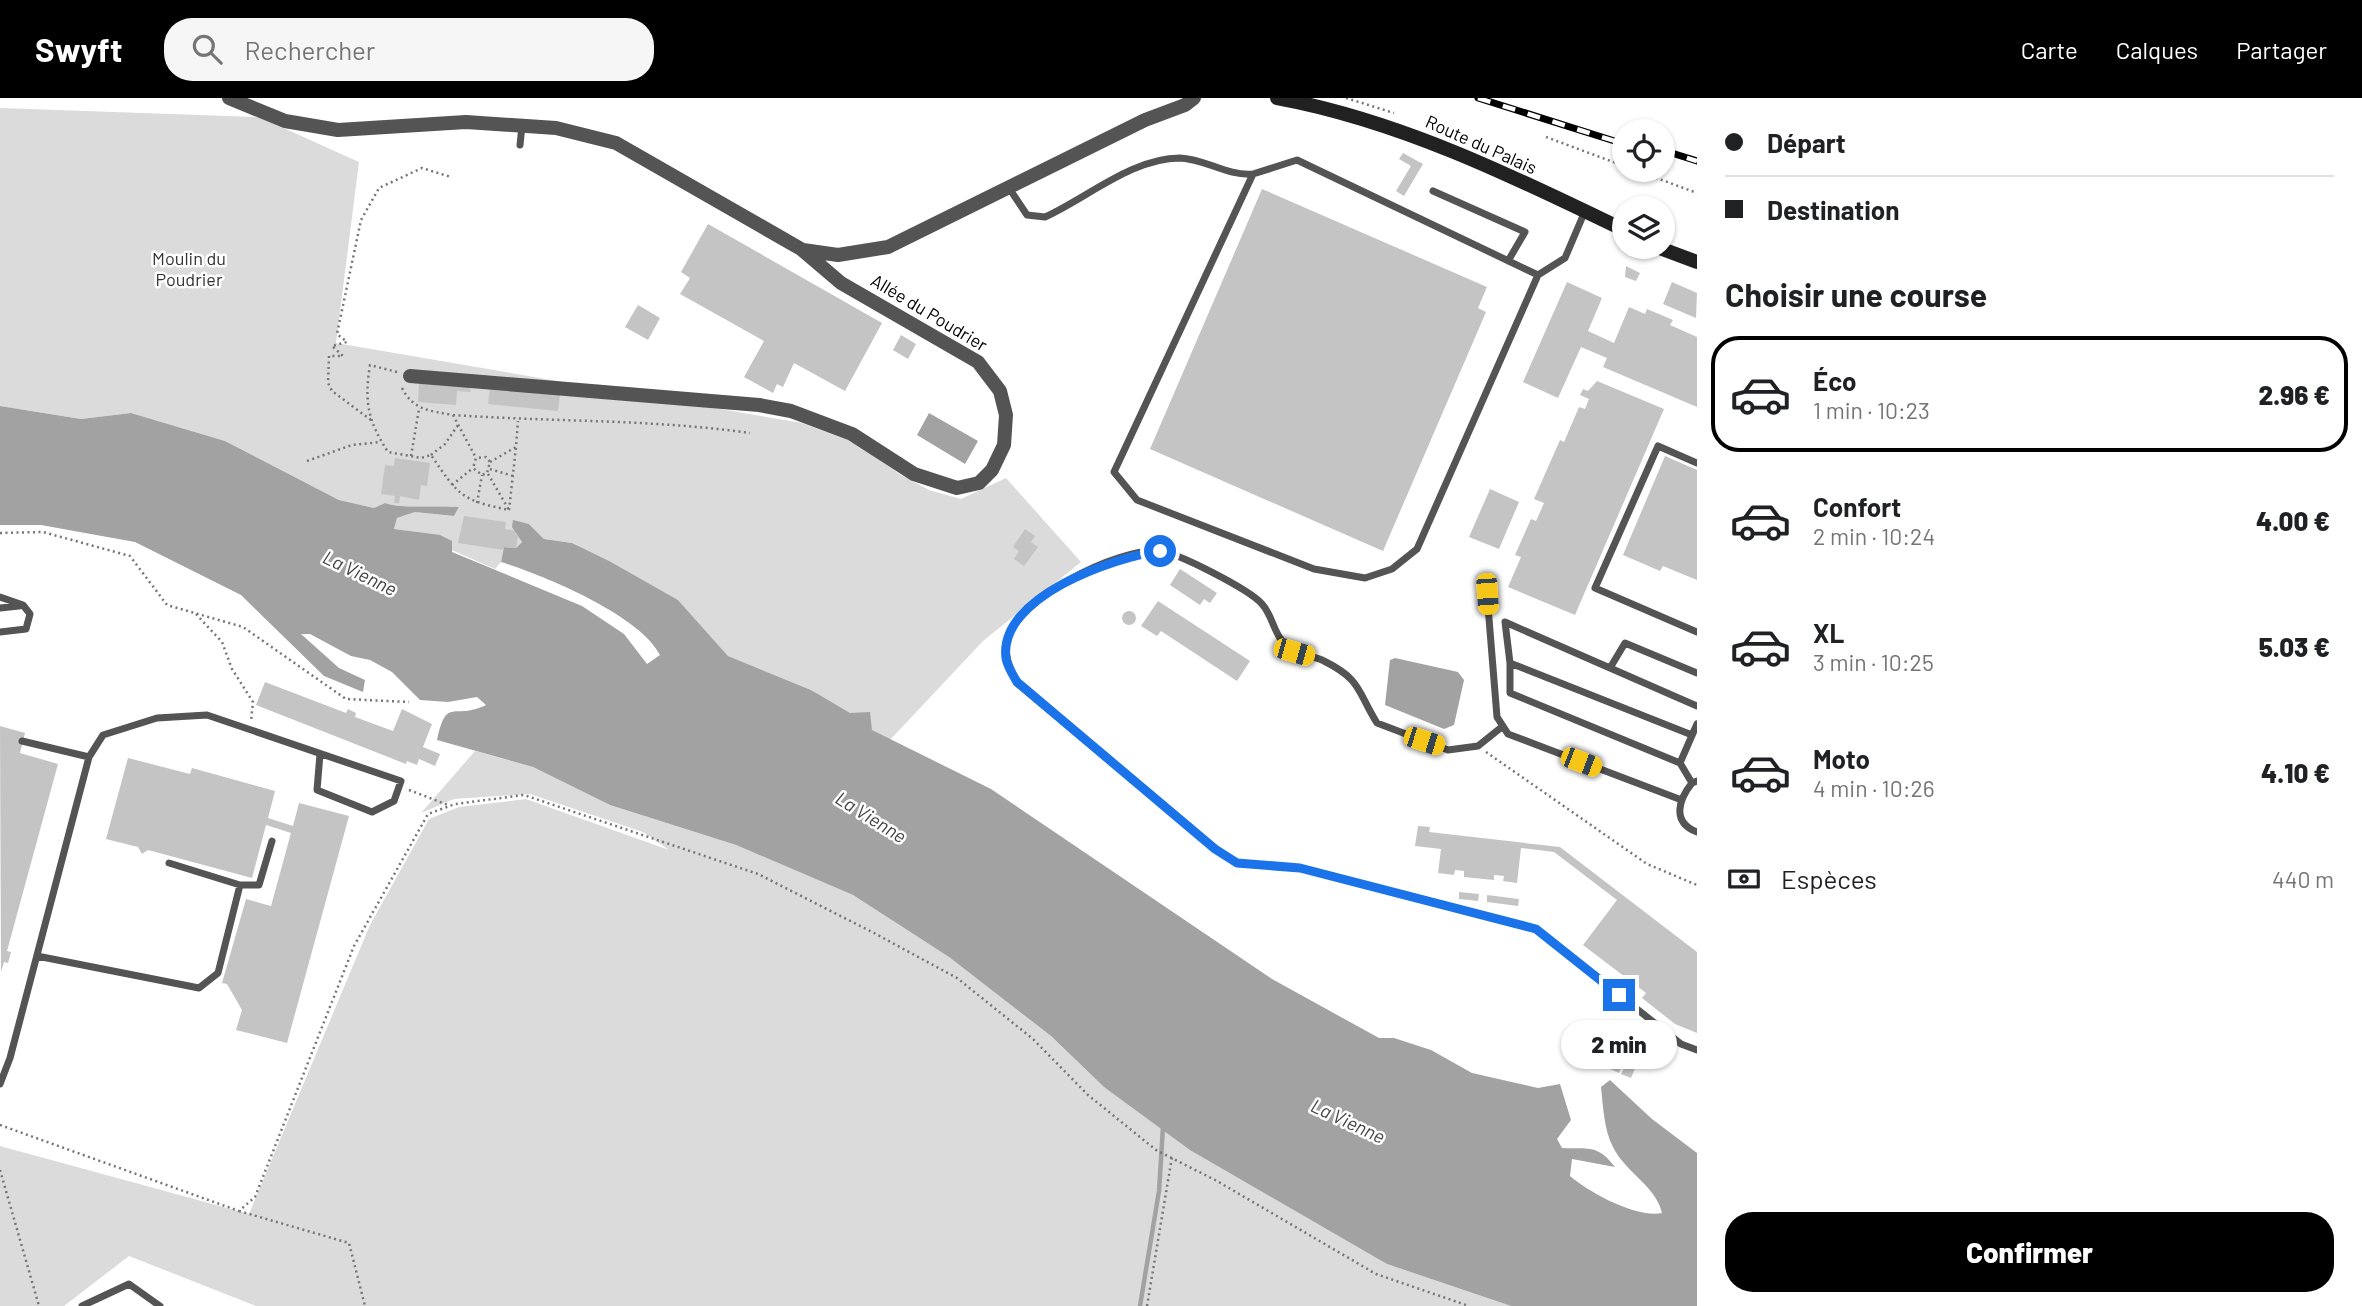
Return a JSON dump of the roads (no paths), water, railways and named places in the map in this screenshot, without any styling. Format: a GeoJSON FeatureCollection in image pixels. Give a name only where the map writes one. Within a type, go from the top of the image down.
{"type":"FeatureCollection","features":[{"type":"Feature","properties":{"kind":"main road","name":"Route du Palais"},"geometry":{"type":"LineString","coordinates":[[1277,98],[1332,108],[1396,129],[1612,224]]}},
{"type":"Feature","properties":{"kind":"main road"},"geometry":{"type":"LineString","coordinates":[[1675,255],[1694,263]]}},
{"type":"Feature","properties":{"kind":"street","name":"Allée du Poudrier"},"geometry":{"type":"LineString","coordinates":[[229,98],[285,121],[338,130],[466,122],[556,128],[616,143],[801,249],[841,283],[978,362],[1000,391],[1006,415],[1004,445],[992,470],[979,483],[957,488],[915,474],[852,434],[791,411],[759,405],[410,376]]}},
{"type":"Feature","properties":{"kind":"street"},"geometry":{"type":"LineString","coordinates":[[801,249],[838,256],[888,247],[1145,120],[1185,105],[1194,98]]}},
{"type":"Feature","properties":{"kind":"lane"},"geometry":{"type":"LineString","coordinates":[[520,145],[522,126]]}},
{"type":"Feature","properties":{"kind":"lane"},"geometry":{"type":"LineString","coordinates":[[1009,188],[1027,215],[1045,217],[1143,165],[1174,158],[1194,159],[1237,175],[1253,174],[1297,160],[1538,275]]}},
{"type":"Feature","properties":{"kind":"lane"},"geometry":{"type":"LineString","coordinates":[[1253,174],[1114,472],[1138,500],[1314,569],[1365,578],[1392,569],[1417,550],[1538,275],[1565,258],[1585,211]]}},
{"type":"Feature","properties":{"kind":"lane"},"geometry":{"type":"LineString","coordinates":[[1433,191],[1525,232],[1508,261]]}},
{"type":"Feature","properties":{"kind":"lane"},"geometry":{"type":"LineString","coordinates":[[1697,463],[1658,446],[1595,588],[1697,632]]}},
{"type":"Feature","properties":{"kind":"lane"},"geometry":{"type":"LineString","coordinates":[[1503,726],[1478,746],[1448,750],[1377,723],[1367,708],[1361,688],[1350,676],[1322,660],[1294,652],[1275,633],[1263,604],[1204,568],[1160,551],[1128,555],[1090,569],[1030,605],[1011,630],[1006,643],[1006,659],[1017,682],[1215,849],[1237,863],[1300,868],[1536,929],[1681,1044],[1697,1050]]}},
{"type":"Feature","properties":{"kind":"lane"},"geometry":{"type":"LineString","coordinates":[[1487,594],[1497,717],[1508,734],[1679,799]]}},
{"type":"Feature","properties":{"kind":"lane"},"geometry":{"type":"LineString","coordinates":[[0,597],[23,606],[30,614],[26,629],[0,632]]}},
{"type":"Feature","properties":{"kind":"lane"},"geometry":{"type":"LineString","coordinates":[[0,608],[23,606]]}},
{"type":"Feature","properties":{"kind":"lane"},"geometry":{"type":"LineString","coordinates":[[1697,706],[1505,622],[1510,663],[1510,693],[1680,763],[1694,782],[1679,799],[1679,816],[1689,829],[1697,832]]}},
{"type":"Feature","properties":{"kind":"lane"},"geometry":{"type":"LineString","coordinates":[[1610,668],[1625,643],[1697,673]]}},
{"type":"Feature","properties":{"kind":"lane"},"geometry":{"type":"LineString","coordinates":[[1510,663],[1692,735]]}},
{"type":"Feature","properties":{"kind":"lane"},"geometry":{"type":"LineString","coordinates":[[0,1083],[10,1058],[89,757],[103,735],[157,718],[207,715],[401,781],[394,801],[372,813],[317,790],[320,754]]}},
{"type":"Feature","properties":{"kind":"lane"},"geometry":{"type":"LineString","coordinates":[[1680,763],[1697,724]]}},
{"type":"Feature","properties":{"kind":"lane"},"geometry":{"type":"LineString","coordinates":[[22,741],[89,757]]}},
{"type":"Feature","properties":{"kind":"lane"},"geometry":{"type":"LineString","coordinates":[[169,863],[240,885],[259,885],[272,841]]}},
{"type":"Feature","properties":{"kind":"lane"},"geometry":{"type":"LineString","coordinates":[[37,956],[199,988],[218,973],[240,885]]}},
{"type":"Feature","properties":{"kind":"lane"},"geometry":{"type":"LineString","coordinates":[[0,1056],[10,1058]]}},
{"type":"Feature","properties":{"kind":"lane"},"geometry":{"type":"LineString","coordinates":[[82,1306],[129,1284],[160,1306]]}},
{"type":"Feature","properties":{"kind":"water","name":"La Vienne"},"geometry":{"type":"Polygon","coordinates":[[[0,406],[81,419],[131,413],[225,441],[339,500],[374,508],[385,503],[400,506],[459,507],[454,516],[415,512],[397,518],[394,529],[440,535],[452,541],[452,552],[582,606],[624,634],[647,664],[660,655],[633,625],[612,611],[541,576],[501,562],[504,547],[516,548],[522,542],[512,527],[513,520],[529,524],[544,539],[572,543],[678,600],[728,656],[811,690],[850,713],[870,712],[872,730],[991,789],[1272,979],[1379,1038],[1394,1038],[1431,1050],[1472,1073],[1538,1088],[1560,1084],[1571,1120],[1557,1139],[1562,1148],[1598,1151],[1615,1167],[1572,1159],[1570,1176],[1614,1203],[1639,1212],[1662,1213],[1659,1203],[1618,1156],[1610,1140],[1604,1118],[1601,1087],[1610,1080],[1652,1119],[1697,1153],[1697,1306],[1511,1306],[1387,1264],[1190,1150],[1104,1087],[1051,1036],[949,957],[853,895],[736,845],[610,805],[533,767],[437,740],[448,713],[486,705],[477,697],[448,702],[420,700],[392,672],[370,660],[351,656],[310,634],[301,634],[339,668],[365,680],[363,692],[324,676],[241,595],[135,542],[41,525],[0,525],[0,406]]]}},
{"type":"Feature","properties":{"kind":"water"},"geometry":{"type":"Polygon","coordinates":[[[929,413],[978,441],[965,464],[917,435],[929,413]]]}},
{"type":"Feature","properties":{"kind":"water"},"geometry":{"type":"Polygon","coordinates":[[[1395,658],[1458,672],[1464,680],[1454,725],[1444,729],[1385,705],[1390,660],[1395,658]]]}},
{"type":"Feature","properties":{"kind":"waterway"},"geometry":{"type":"LineString","coordinates":[[1140,1306],[1159,1191],[1163,1127]]}},
{"type":"Feature","properties":{"kind":"railway"},"geometry":{"type":"LineString","coordinates":[[1478,98],[1612,140]]}},
{"type":"Feature","properties":{"kind":"railway"},"geometry":{"type":"LineString","coordinates":[[1675,154],[1697,161]]}},
{"type":"Feature","properties":{"kind":"park label","name":"Moulin du Poudrier"},"geometry":{"type":"Point","coordinates":[189,269]}}]}
